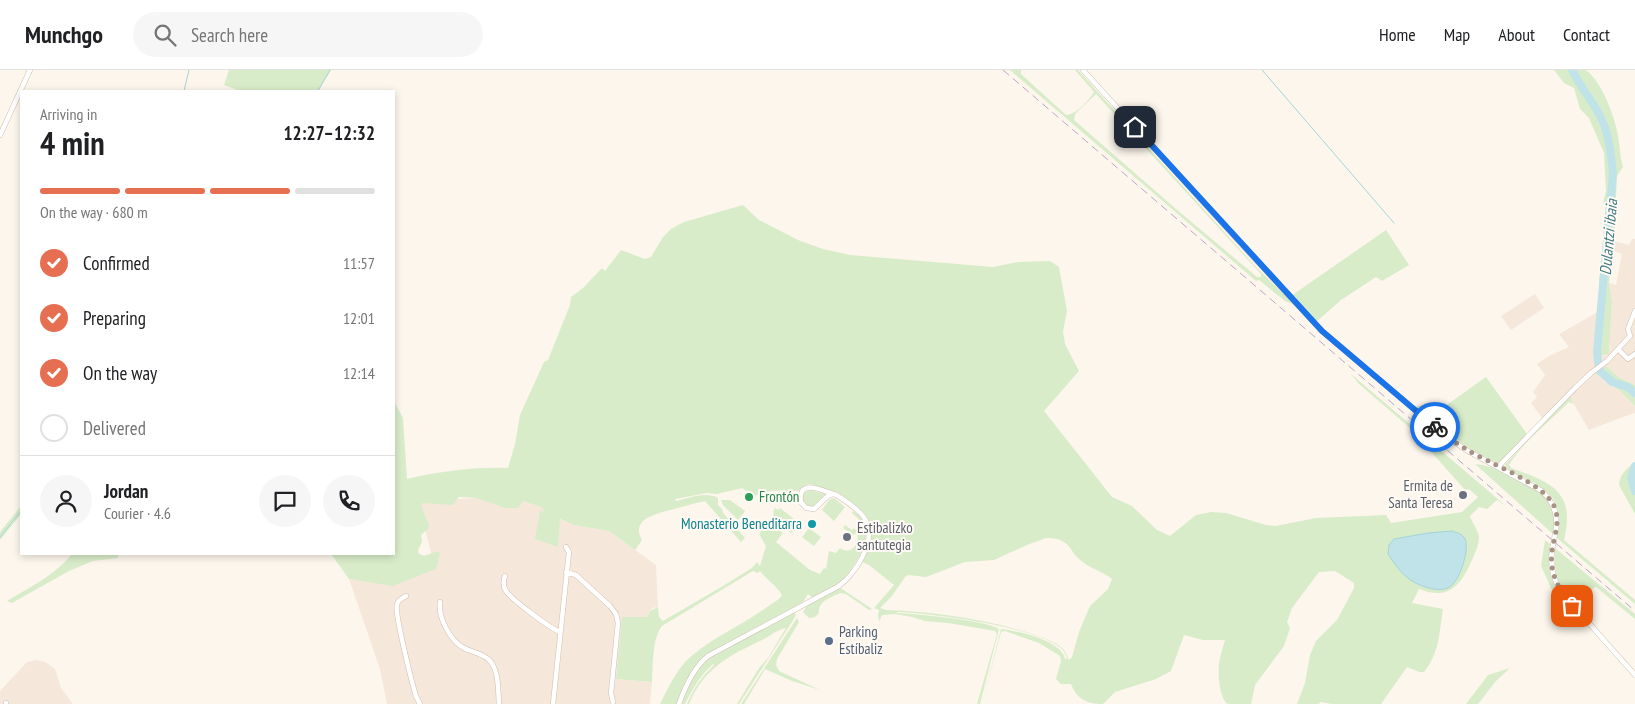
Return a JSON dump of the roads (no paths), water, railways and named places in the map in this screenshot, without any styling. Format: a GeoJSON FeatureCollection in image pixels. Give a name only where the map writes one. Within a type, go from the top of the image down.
{"type":"FeatureCollection","features":[{"type":"Feature","properties":{"kind":"street"},"geometry":{"type":"LineString","coordinates":[[21,90],[30,70]]}},
{"type":"Feature","properties":{"kind":"street"},"geometry":{"type":"LineString","coordinates":[[1083,70],[1322,331],[1466,450],[1530,484],[1549,498],[1556,513],[1552,572],[1557,585],[1575,609],[1635,675]]}},
{"type":"Feature","properties":{"kind":"street"},"geometry":{"type":"LineString","coordinates":[[0,135],[20,92]]}},
{"type":"Feature","properties":{"kind":"street"},"geometry":{"type":"LineString","coordinates":[[1498,467],[1575,388],[1607,361],[1632,336],[1628,329],[1635,312]]}},
{"type":"Feature","properties":{"kind":"street"},"geometry":{"type":"LineString","coordinates":[[1618,349],[1628,359],[1635,354]]}},
{"type":"Feature","properties":{"kind":"street"},"geometry":{"type":"LineString","coordinates":[[679,704],[687,685],[704,659],[842,584],[863,557],[868,542],[866,520],[841,498],[833,494],[809,487],[801,494],[800,502],[806,508],[814,509],[828,496],[833,494]]}},
{"type":"Feature","properties":{"kind":"street"},"geometry":{"type":"LineString","coordinates":[[553,704],[569,552],[566,547]]}},
{"type":"Feature","properties":{"kind":"street"},"geometry":{"type":"LineString","coordinates":[[566,572],[572,573],[581,579],[616,614],[618,623],[611,693],[612,703],[620,704]]}},
{"type":"Feature","properties":{"kind":"street"},"geometry":{"type":"LineString","coordinates":[[505,576],[503,582],[506,592],[547,625],[560,632]]}},
{"type":"Feature","properties":{"kind":"street"},"geometry":{"type":"LineString","coordinates":[[406,596],[399,600],[396,605],[416,696],[420,704]]}},
{"type":"Feature","properties":{"kind":"street"},"geometry":{"type":"LineString","coordinates":[[440,602],[438,610],[454,640],[462,648],[485,656],[493,664],[499,704]]}},
{"type":"Feature","properties":{"kind":"water"},"geometry":{"type":"Polygon","coordinates":[[[1452,531],[1464,537],[1466,550],[1458,577],[1447,588],[1433,589],[1412,581],[1402,573],[1388,554],[1389,545],[1394,539],[1452,531]]]}},
{"type":"Feature","properties":{"kind":"waterway"},"geometry":{"type":"LineString","coordinates":[[184,90],[189,70]]}},
{"type":"Feature","properties":{"kind":"waterway"},"geometry":{"type":"LineString","coordinates":[[319,90],[330,70]]}},
{"type":"Feature","properties":{"kind":"waterway"},"geometry":{"type":"LineString","coordinates":[[1262,70],[1394,223]]}},
{"type":"Feature","properties":{"kind":"waterway","name":"Dulantzi ibaia"},"geometry":{"type":"LineString","coordinates":[[1572,70],[1604,124],[1613,173],[1597,352],[1599,370],[1612,382],[1628,387],[1635,393]]}},
{"type":"Feature","properties":{"kind":"waterway","name":"Dulantzi ibaia"},"geometry":{"type":"LineString","coordinates":[[1635,466],[1631,478],[1635,491]]}},
{"type":"Feature","properties":{"kind":"waterway"},"geometry":{"type":"LineString","coordinates":[[0,537],[20,512]]}},
{"type":"Feature","properties":{"kind":"railway"},"geometry":{"type":"LineString","coordinates":[[1003,70],[1635,611]]}},
{"type":"Feature","properties":{"kind":"place","name":"Ermita de Santa Teresa"},"geometry":{"type":"Point","coordinates":[1463,495]}},
{"type":"Feature","properties":{"kind":"place","name":"Frontón"},"geometry":{"type":"Point","coordinates":[749,497]}},
{"type":"Feature","properties":{"kind":"place","name":"Monasterio Beneditarra"},"geometry":{"type":"Point","coordinates":[812,524]}},
{"type":"Feature","properties":{"kind":"place","name":"Estibalizko santutegia"},"geometry":{"type":"Point","coordinates":[847,537]}},
{"type":"Feature","properties":{"kind":"place","name":"Parking Estíbaliz"},"geometry":{"type":"Point","coordinates":[829,641]}}]}
